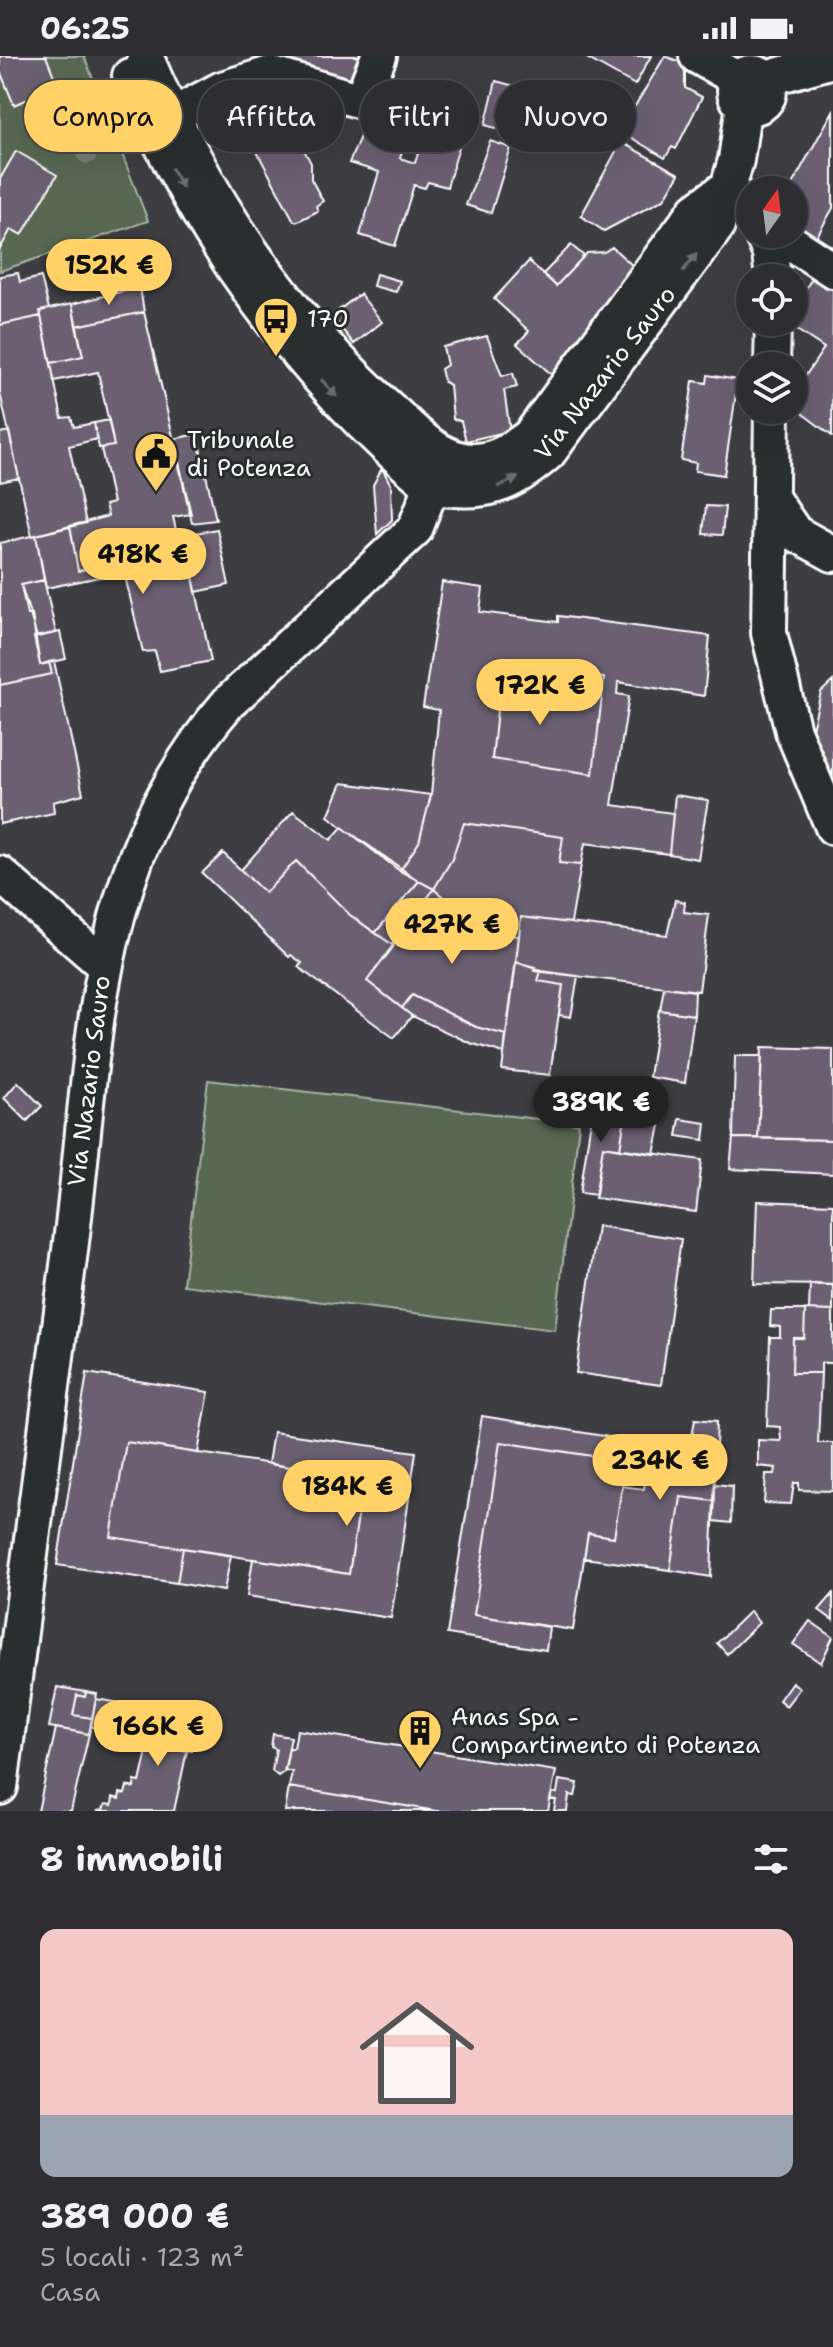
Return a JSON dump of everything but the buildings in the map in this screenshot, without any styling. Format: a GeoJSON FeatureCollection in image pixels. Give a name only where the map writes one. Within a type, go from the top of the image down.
{"type":"FeatureCollection","features":[{"type":"Feature","properties":{"kind":"street"},"geometry":{"type":"LineString","coordinates":[[122,56],[159,145],[184,191],[261,307],[354,416],[432,487]]}},
{"type":"Feature","properties":{"kind":"street"},"geometry":{"type":"LineString","coordinates":[[145,56],[156,80]]}},
{"type":"Feature","properties":{"kind":"street"},"geometry":{"type":"LineString","coordinates":[[182,110],[222,89],[270,74],[361,101],[379,56]]}},
{"type":"Feature","properties":{"kind":"street"},"geometry":{"type":"LineString","coordinates":[[697,56],[749,87],[833,60]]}},
{"type":"Feature","properties":{"kind":"street","name":"Via Nazario Sauro"},"geometry":{"type":"LineString","coordinates":[[432,487],[467,492],[497,488],[521,476],[548,453],[717,226],[749,87]]}},
{"type":"Feature","properties":{"kind":"street"},"geometry":{"type":"LineString","coordinates":[[182,132],[223,209],[280,295],[371,392],[444,455]]}},
{"type":"Feature","properties":{"kind":"street"},"geometry":{"type":"LineString","coordinates":[[728,187],[736,197]]}},
{"type":"Feature","properties":{"kind":"street","name":"Via Nazario Sauro"},"geometry":{"type":"LineString","coordinates":[[0,1787],[70,1248],[89,1050],[103,964],[137,856],[176,778],[208,727],[228,703],[415,529],[444,455],[465,461],[484,461],[515,447],[530,436],[696,210],[728,187]]}},
{"type":"Feature","properties":{"kind":"street"},"geometry":{"type":"LineString","coordinates":[[808,247],[828,256]]}},
{"type":"Feature","properties":{"kind":"street"},"geometry":{"type":"LineString","coordinates":[[772,424],[769,633],[793,731],[833,827]]}},
{"type":"Feature","properties":{"kind":"street"},"geometry":{"type":"LineString","coordinates":[[772,499],[795,533],[833,554]]}},
{"type":"Feature","properties":{"kind":"street"},"geometry":{"type":"LineString","coordinates":[[0,874],[103,964]]}},
{"type":"Feature","properties":{"kind":"green space"},"geometry":{"type":"Polygon","coordinates":[[[0,56],[84,56],[93,80],[24,80],[24,152],[121,152],[148,221],[0,271],[0,56]]]}},
{"type":"Feature","properties":{"kind":"green space"},"geometry":{"type":"Polygon","coordinates":[[[208,1080],[579,1124],[555,1330],[183,1285],[208,1080]]]}},
{"type":"Feature","properties":{"kind":"place","name":"170"},"geometry":{"type":"Point","coordinates":[276,358]}},
{"type":"Feature","properties":{"kind":"place","name":"Tribunale di Potenza"},"geometry":{"type":"Point","coordinates":[156,493]}},
{"type":"Feature","properties":{"kind":"place","name":"Anas Spa - Compartimento di Potenza"},"geometry":{"type":"Point","coordinates":[420,1770]}}]}
